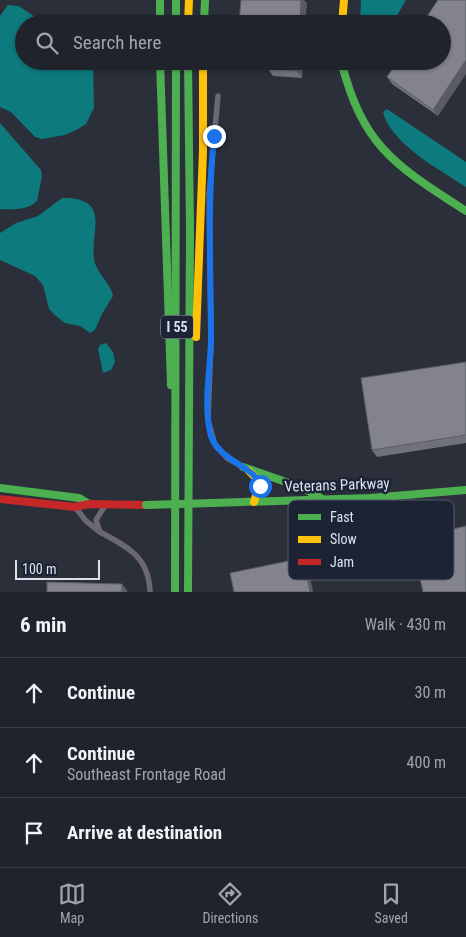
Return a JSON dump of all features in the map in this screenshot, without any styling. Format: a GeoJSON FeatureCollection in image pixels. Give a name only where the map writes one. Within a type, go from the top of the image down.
{"type":"FeatureCollection","features":[{"type":"Feature","properties":{"kind":"main road"},"geometry":{"type":"LineString","coordinates":[[160,0],[160,15]]}},
{"type":"Feature","properties":{"kind":"main road"},"geometry":{"type":"LineString","coordinates":[[176,0],[176,15]]}},
{"type":"Feature","properties":{"kind":"main road"},"geometry":{"type":"LineString","coordinates":[[188,0],[188,15]]}},
{"type":"Feature","properties":{"kind":"main road"},"geometry":{"type":"LineString","coordinates":[[204,15],[205,0]]}},
{"type":"Feature","properties":{"kind":"main road"},"geometry":{"type":"LineString","coordinates":[[343,15],[344,0]]}},
{"type":"Feature","properties":{"kind":"main road"},"geometry":{"type":"LineString","coordinates":[[160,70],[168,365],[177,424]]}},
{"type":"Feature","properties":{"kind":"main road","name":"I 55"},"geometry":{"type":"LineString","coordinates":[[175,592],[177,424],[176,70]]}},
{"type":"Feature","properties":{"kind":"main road","name":"I 55"},"geometry":{"type":"LineString","coordinates":[[188,70],[190,423],[188,592]]}},
{"type":"Feature","properties":{"kind":"main road"},"geometry":{"type":"LineString","coordinates":[[190,423],[199,293],[204,70]]}},
{"type":"Feature","properties":{"kind":"main road"},"geometry":{"type":"LineString","coordinates":[[344,70],[354,107],[367,133],[383,152],[403,169],[466,211]]}},
{"type":"Feature","properties":{"kind":"main road"},"geometry":{"type":"LineString","coordinates":[[243,467],[303,488],[322,498]]}},
{"type":"Feature","properties":{"kind":"main road"},"geometry":{"type":"LineString","coordinates":[[243,467],[257,477],[260,482],[254,502]]}},
{"type":"Feature","properties":{"kind":"main road","name":"Veterans Parkway"},"geometry":{"type":"LineString","coordinates":[[0,488],[79,498],[89,504]]}},
{"type":"Feature","properties":{"kind":"main road","name":"Veterans Parkway"},"geometry":{"type":"LineString","coordinates":[[0,499],[75,507],[89,504],[146,505],[370,498],[466,490]]}},
{"type":"Feature","properties":{"kind":"street"},"geometry":{"type":"LineString","coordinates":[[218,96],[209,195],[211,342],[208,420],[215,445],[227,458],[243,467]]}},
{"type":"Feature","properties":{"kind":"street"},"geometry":{"type":"LineString","coordinates":[[100,532],[96,520],[106,504]]}},
{"type":"Feature","properties":{"kind":"street"},"geometry":{"type":"LineString","coordinates":[[75,507],[86,521],[134,553],[145,564],[150,592]]}},
{"type":"Feature","properties":{"kind":"water"},"geometry":{"type":"Polygon","coordinates":[[[361,0],[406,0],[397,15],[360,15],[361,0]]]}},
{"type":"Feature","properties":{"kind":"water"},"geometry":{"type":"Polygon","coordinates":[[[8,5],[19,6],[32,15],[15,15],[15,70],[93,70],[94,108],[86,124],[65,135],[42,139],[35,137],[11,112],[0,107],[0,16],[8,5]]]}},
{"type":"Feature","properties":{"kind":"water"},"geometry":{"type":"Polygon","coordinates":[[[387,109],[466,162],[466,187],[430,164],[406,145],[388,124],[383,112],[387,109]]]}},
{"type":"Feature","properties":{"kind":"water"},"geometry":{"type":"Polygon","coordinates":[[[0,123],[41,170],[42,176],[37,201],[25,208],[0,209],[0,123]]]}},
{"type":"Feature","properties":{"kind":"water"},"geometry":{"type":"Polygon","coordinates":[[[62,198],[79,200],[89,204],[94,212],[94,255],[96,266],[113,296],[95,330],[90,333],[80,326],[65,323],[49,309],[43,285],[35,276],[0,260],[0,233],[16,223],[38,216],[62,198]]]}},
{"type":"Feature","properties":{"kind":"water"},"geometry":{"type":"Polygon","coordinates":[[[106,343],[113,352],[115,362],[111,370],[103,373],[98,349],[100,345],[106,343]]]}},
{"type":"Feature","properties":{"kind":"building"},"geometry":{"type":"Polygon","coordinates":[[[241,0],[301,0],[300,15],[240,15],[241,0]]]}},
{"type":"Feature","properties":{"kind":"building"},"geometry":{"type":"Polygon","coordinates":[[[438,0],[466,0],[466,60],[433,110],[387,77],[392,70],[451,70],[451,15],[428,15],[438,0]]]}},
{"type":"Feature","properties":{"kind":"building"},"geometry":{"type":"Polygon","coordinates":[[[466,362],[466,435],[372,450],[361,378],[466,362]]]}},
{"type":"Feature","properties":{"kind":"building"},"geometry":{"type":"Polygon","coordinates":[[[466,526],[466,592],[423,592],[420,580],[454,580],[454,529],[466,526]]]}},
{"type":"Feature","properties":{"kind":"building"},"geometry":{"type":"Polygon","coordinates":[[[288,561],[288,580],[308,580],[310,592],[234,592],[230,573],[288,561]]]}},
{"type":"Feature","properties":{"kind":"building"},"geometry":{"type":"Polygon","coordinates":[[[47,582],[122,584],[122,592],[47,592],[47,582]]]}},
{"type":"Feature","properties":{"kind":"traffic: fast"},"geometry":{"type":"LineString","coordinates":[[160,0],[160,15]]}},
{"type":"Feature","properties":{"kind":"traffic: fast"},"geometry":{"type":"LineString","coordinates":[[176,0],[176,15]]}},
{"type":"Feature","properties":{"kind":"traffic: fast"},"geometry":{"type":"LineString","coordinates":[[204,15],[205,0]]}},
{"type":"Feature","properties":{"kind":"traffic: fast"},"geometry":{"type":"LineString","coordinates":[[160,70],[171,385]]}},
{"type":"Feature","properties":{"kind":"traffic: fast"},"geometry":{"type":"LineString","coordinates":[[175,592],[176,70]]}},
{"type":"Feature","properties":{"kind":"traffic: fast"},"geometry":{"type":"LineString","coordinates":[[188,70],[190,231],[188,592]]}},
{"type":"Feature","properties":{"kind":"traffic: fast"},"geometry":{"type":"LineString","coordinates":[[344,70],[360,114],[371,134],[385,151],[401,166],[466,211]]}},
{"type":"Feature","properties":{"kind":"traffic: fast"},"geometry":{"type":"LineString","coordinates":[[243,467],[303,488],[321,498]]}},
{"type":"Feature","properties":{"kind":"traffic: fast"},"geometry":{"type":"LineString","coordinates":[[0,488],[79,498],[89,504]]}},
{"type":"Feature","properties":{"kind":"traffic: fast"},"geometry":{"type":"LineString","coordinates":[[307,500],[370,498],[466,490]]}},
{"type":"Feature","properties":{"kind":"traffic: fast"},"geometry":{"type":"LineString","coordinates":[[212,503],[288,501]]}},
{"type":"Feature","properties":{"kind":"traffic: fast"},"geometry":{"type":"LineString","coordinates":[[146,505],[212,503]]}},
{"type":"Feature","properties":{"kind":"traffic: slow"},"geometry":{"type":"LineString","coordinates":[[188,15],[189,0]]}},
{"type":"Feature","properties":{"kind":"traffic: slow"},"geometry":{"type":"LineString","coordinates":[[343,15],[344,0]]}},
{"type":"Feature","properties":{"kind":"traffic: slow"},"geometry":{"type":"LineString","coordinates":[[196,337],[203,151],[203,70]]}},
{"type":"Feature","properties":{"kind":"traffic: slow"},"geometry":{"type":"LineString","coordinates":[[249,471],[260,482],[254,502]]}},
{"type":"Feature","properties":{"kind":"traffic: jam"},"geometry":{"type":"LineString","coordinates":[[0,499],[75,507],[89,504],[146,505]]}},
{"type":"Feature","properties":{"kind":"route"},"geometry":{"type":"LineString","coordinates":[[214,136],[209,195],[211,342],[208,420],[215,445],[227,458],[257,477],[260,486]]}}]}
